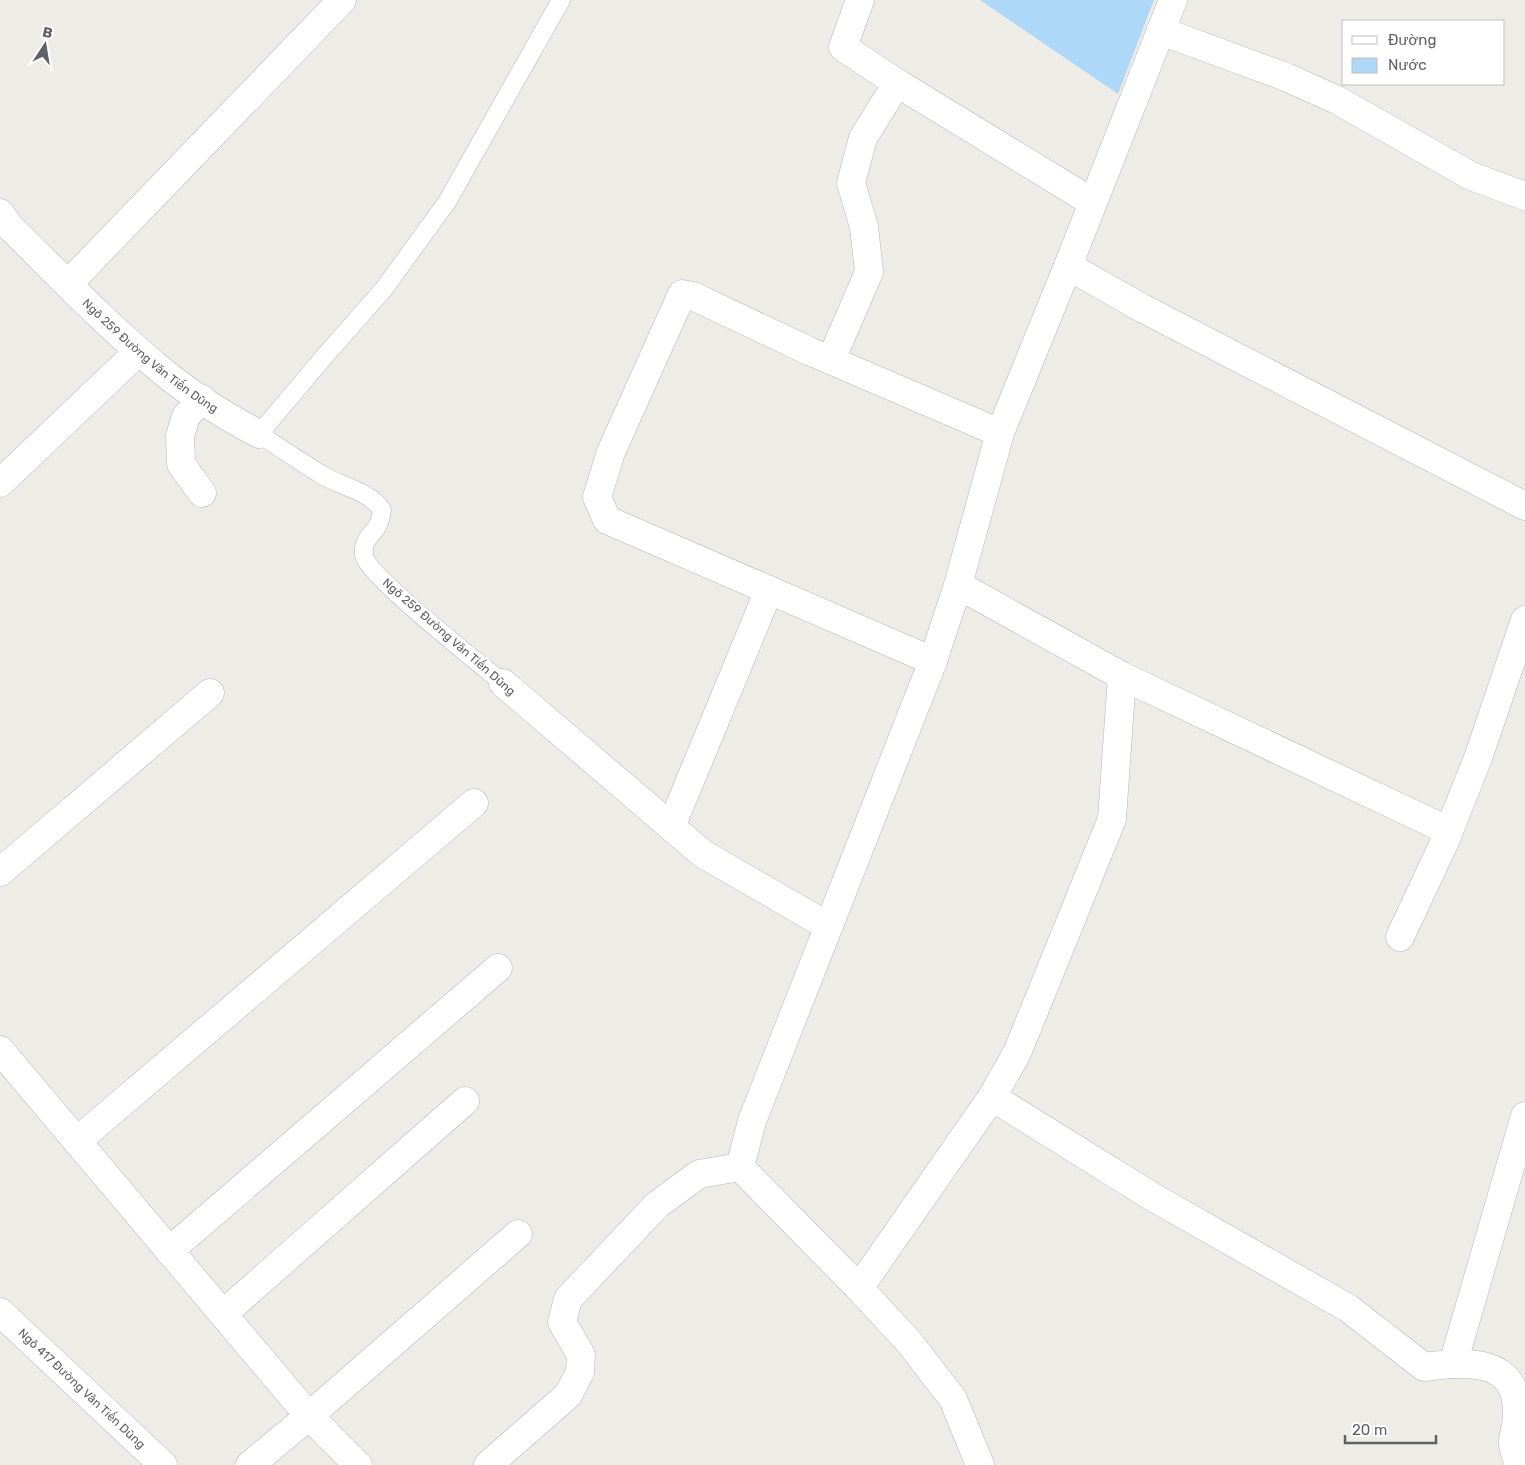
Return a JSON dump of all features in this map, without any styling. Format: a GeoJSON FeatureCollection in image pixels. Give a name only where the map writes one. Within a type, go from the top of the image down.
{"type":"FeatureCollection","features":[{"type":"Feature","properties":{"kind":"street"},"geometry":{"type":"LineString","coordinates":[[68,284],[342,0]]}},
{"type":"Feature","properties":{"kind":"street"},"geometry":{"type":"LineString","coordinates":[[860,0],[843,47],[897,83],[1092,202]]}},
{"type":"Feature","properties":{"kind":"street"},"geometry":{"type":"LineString","coordinates":[[740,1167],[752,1121],[933,661],[958,585],[1000,433],[1173,0]]}},
{"type":"Feature","properties":{"kind":"street"},"geometry":{"type":"LineString","coordinates":[[1161,31],[1286,77],[1328,96],[1471,176],[1525,196]]}},
{"type":"Feature","properties":{"kind":"street"},"geometry":{"type":"LineString","coordinates":[[831,360],[868,272],[864,227],[851,183],[863,138],[897,83]]}},
{"type":"Feature","properties":{"kind":"street","name":"Ngõ 259 Đường Văn Tiến Dũng"},"geometry":{"type":"LineString","coordinates":[[0,213],[9,226],[139,351],[225,416],[259,434]]}},
{"type":"Feature","properties":{"kind":"street"},"geometry":{"type":"LineString","coordinates":[[1068,266],[1142,308],[1525,506]]}},
{"type":"Feature","properties":{"kind":"street"},"geometry":{"type":"LineString","coordinates":[[933,661],[607,520],[597,497],[612,452],[682,294],[693,296],[831,360],[1000,433]]}},
{"type":"Feature","properties":{"kind":"street"},"geometry":{"type":"LineString","coordinates":[[0,483],[139,351]]}},
{"type":"Feature","properties":{"kind":"street"},"geometry":{"type":"LineString","coordinates":[[202,399],[186,416],[180,436],[181,464],[202,493]]}},
{"type":"Feature","properties":{"kind":"street"},"geometry":{"type":"LineString","coordinates":[[958,585],[1122,676],[1449,831]]}},
{"type":"Feature","properties":{"kind":"street"},"geometry":{"type":"LineString","coordinates":[[671,827],[769,590]]}},
{"type":"Feature","properties":{"kind":"street"},"geometry":{"type":"LineString","coordinates":[[1400,937],[1449,831],[1478,758],[1525,620]]}},
{"type":"Feature","properties":{"kind":"street"},"geometry":{"type":"LineString","coordinates":[[859,1288],[992,1097],[1017,1053],[1112,819],[1122,676]]}},
{"type":"Feature","properties":{"kind":"street","name":"Ngõ 259 Đường Văn Tiến Dũng"},"geometry":{"type":"LineString","coordinates":[[503,683],[703,854],[828,926]]}},
{"type":"Feature","properties":{"kind":"street"},"geometry":{"type":"LineString","coordinates":[[0,872],[210,692]]}},
{"type":"Feature","properties":{"kind":"street"},"geometry":{"type":"LineString","coordinates":[[77,1141],[474,803]]}},
{"type":"Feature","properties":{"kind":"street"},"geometry":{"type":"LineString","coordinates":[[169,1251],[498,968]]}},
{"type":"Feature","properties":{"kind":"street"},"geometry":{"type":"LineString","coordinates":[[0,1050],[309,1416],[358,1465]]}},
{"type":"Feature","properties":{"kind":"street"},"geometry":{"type":"LineString","coordinates":[[992,1097],[1151,1196],[1348,1308],[1424,1367],[1453,1364],[1488,1366],[1501,1373],[1515,1391],[1521,1408],[1513,1444],[1520,1465]]}},
{"type":"Feature","properties":{"kind":"street"},"geometry":{"type":"LineString","coordinates":[[223,1314],[465,1101]]}},
{"type":"Feature","properties":{"kind":"street"},"geometry":{"type":"LineString","coordinates":[[1453,1364],[1525,1116]]}},
{"type":"Feature","properties":{"kind":"street"},"geometry":{"type":"LineString","coordinates":[[740,1167],[859,1288],[909,1342],[953,1398],[980,1465]]}},
{"type":"Feature","properties":{"kind":"street"},"geometry":{"type":"LineString","coordinates":[[488,1465],[568,1395],[580,1372],[581,1355],[562,1322],[568,1299],[657,1205],[699,1174],[740,1167]]}},
{"type":"Feature","properties":{"kind":"street"},"geometry":{"type":"LineString","coordinates":[[250,1465],[518,1234]]}},
{"type":"Feature","properties":{"kind":"street","name":"Ngõ 417 Đường Văn Tiến Dũng"},"geometry":{"type":"LineString","coordinates":[[0,1312],[163,1465]]}},
{"type":"Feature","properties":{"kind":"lane"},"geometry":{"type":"LineString","coordinates":[[259,434],[383,290],[447,202],[561,0]]}},
{"type":"Feature","properties":{"kind":"lane","name":"Ngõ 259 Đường Văn Tiến Dũng"},"geometry":{"type":"LineString","coordinates":[[259,434],[324,476],[364,495],[378,505],[382,510],[378,525],[367,538],[364,555],[371,569],[392,590],[503,683]]}},
{"type":"Feature","properties":{"kind":"water"},"geometry":{"type":"Polygon","coordinates":[[[980,0],[1154,0],[1118,94],[980,0]]]}}]}
